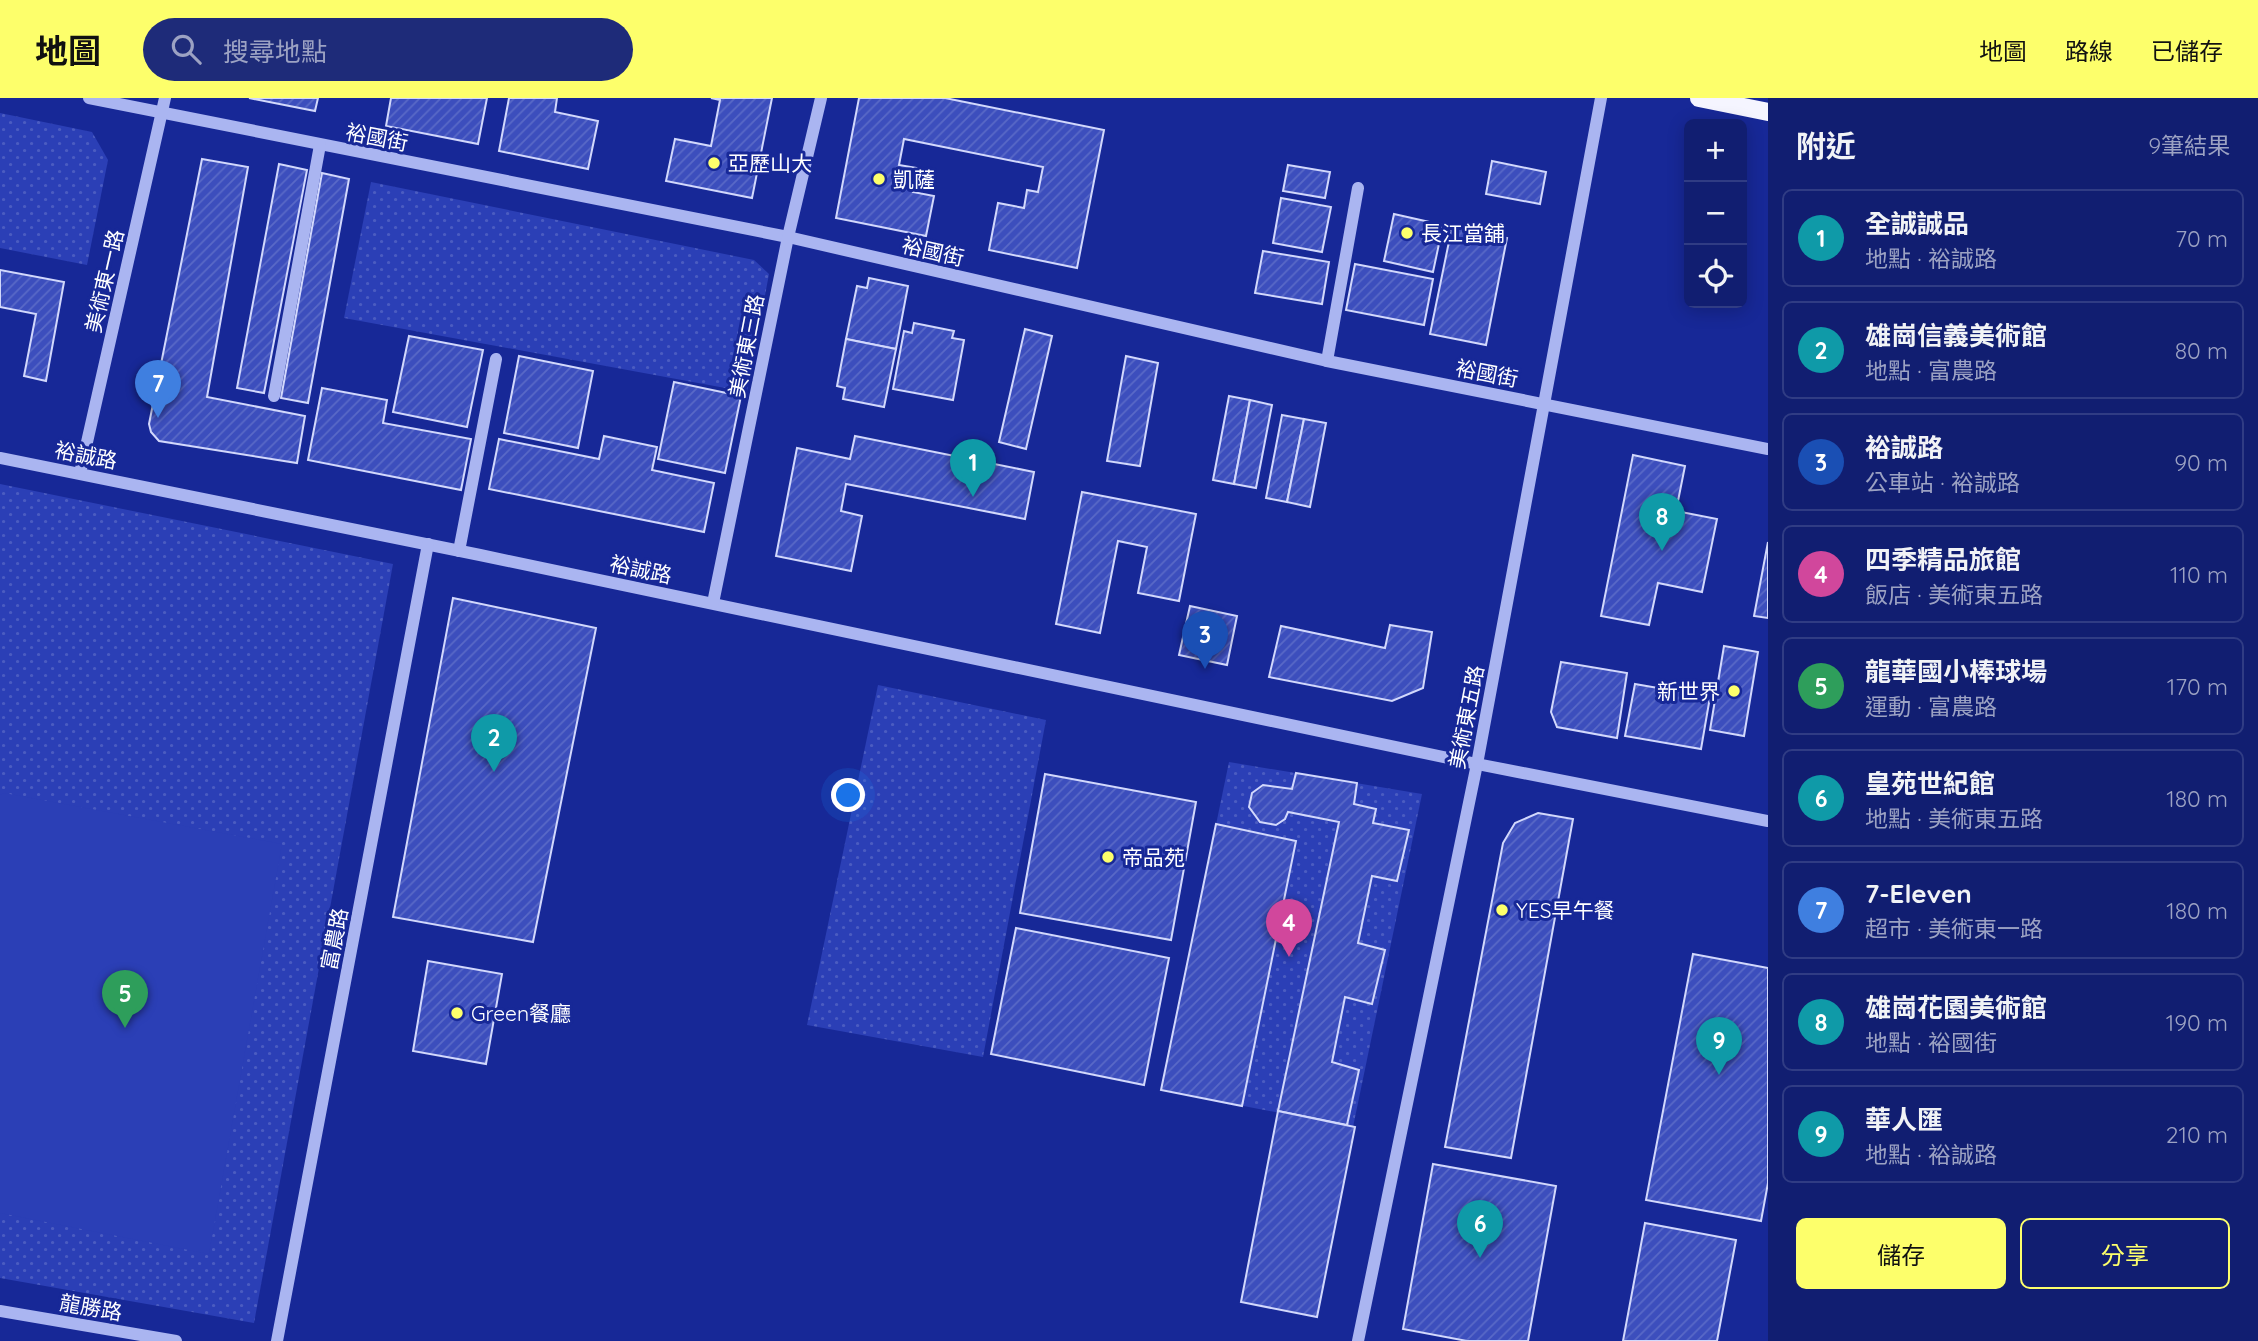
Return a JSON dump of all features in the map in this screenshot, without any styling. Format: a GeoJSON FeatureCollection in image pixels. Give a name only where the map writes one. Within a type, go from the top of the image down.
{"type":"FeatureCollection","features":[{"type":"Feature","properties":{"kind":"main road"},"geometry":{"type":"LineString","coordinates":[[1699,98],[1768,112]]}},
{"type":"Feature","properties":{"kind":"street","name":"裕國街"},"geometry":{"type":"LineString","coordinates":[[89,98],[788,237],[1328,361],[1768,449]]}},
{"type":"Feature","properties":{"kind":"street","name":"美術東一路"},"geometry":{"type":"LineString","coordinates":[[80,473],[165,98]]}},
{"type":"Feature","properties":{"kind":"street","name":"美術東三路"},"geometry":{"type":"LineString","coordinates":[[713,603],[788,237],[821,98]]}},
{"type":"Feature","properties":{"kind":"street","name":"美術東五路"},"geometry":{"type":"LineString","coordinates":[[1358,1341],[1477,764],[1601,98]]}},
{"type":"Feature","properties":{"kind":"street"},"geometry":{"type":"LineString","coordinates":[[274,396],[320,145]]}},
{"type":"Feature","properties":{"kind":"street"},"geometry":{"type":"LineString","coordinates":[[1328,361],[1358,188]]}},
{"type":"Feature","properties":{"kind":"street"},"geometry":{"type":"LineString","coordinates":[[459,551],[496,359]]}},
{"type":"Feature","properties":{"kind":"street","name":"裕誠路"},"geometry":{"type":"LineString","coordinates":[[0,458],[713,603],[1477,764],[1768,821]]}},
{"type":"Feature","properties":{"kind":"street","name":"富農路"},"geometry":{"type":"LineString","coordinates":[[277,1341],[428,544]]}},
{"type":"Feature","properties":{"kind":"street","name":"龍勝路"},"geometry":{"type":"LineString","coordinates":[[0,1311],[176,1341]]}},
{"type":"Feature","properties":{"kind":"shaded area"},"geometry":{"type":"Polygon","coordinates":[[[0,113],[92,132],[108,160],[87,265],[0,248],[0,113]]]}},
{"type":"Feature","properties":{"kind":"shaded area"},"geometry":{"type":"Polygon","coordinates":[[[371,182],[754,260],[769,274],[747,392],[344,318],[371,182]]]}},
{"type":"Feature","properties":{"kind":"shaded area"},"geometry":{"type":"Polygon","coordinates":[[[0,484],[393,564],[254,1323],[0,1278],[0,484]]]}},
{"type":"Feature","properties":{"kind":"shaded area"},"geometry":{"type":"Polygon","coordinates":[[[878,685],[1046,720],[983,1057],[807,1025],[878,685]]]}},
{"type":"Feature","properties":{"kind":"shaded area"},"geometry":{"type":"Polygon","coordinates":[[[1229,762],[1422,794],[1353,1127],[1161,1090],[1229,762]]]}},
{"type":"Feature","properties":{"kind":"shaded area"},"geometry":{"type":"Polygon","coordinates":[[[4,793],[282,844],[209,1254],[0,1213],[0,795],[4,793]]]}},
{"type":"Feature","properties":{"kind":"building"},"geometry":{"type":"Polygon","coordinates":[[[249,98],[318,98],[315,111],[249,98]]]}},
{"type":"Feature","properties":{"kind":"building"},"geometry":{"type":"Polygon","coordinates":[[[391,98],[487,98],[478,144],[386,126],[391,98]]]}},
{"type":"Feature","properties":{"kind":"building"},"geometry":{"type":"Polygon","coordinates":[[[509,98],[557,98],[555,112],[598,121],[588,169],[499,151],[509,98]]]}},
{"type":"Feature","properties":{"kind":"building","name":"亞歷山大"},"geometry":{"type":"Polygon","coordinates":[[[711,98],[772,98],[752,198],[666,181],[675,139],[711,146],[720,100],[711,98]]]}},
{"type":"Feature","properties":{"kind":"building","name":"凱薩"},"geometry":{"type":"Polygon","coordinates":[[[859,98],[945,98],[1104,130],[1077,268],[989,250],[998,203],[1024,208],[1027,190],[1038,192],[1043,167],[904,139],[899,165],[917,168],[913,192],[934,196],[926,236],[836,218],[859,98]]]}},
{"type":"Feature","properties":{"kind":"building"},"geometry":{"type":"Polygon","coordinates":[[[202,159],[248,167],[207,397],[305,416],[297,463],[159,441],[151,432],[149,424],[202,159]]]}},
{"type":"Feature","properties":{"kind":"building"},"geometry":{"type":"Polygon","coordinates":[[[1492,161],[1546,172],[1540,204],[1486,194],[1492,161]]]}},
{"type":"Feature","properties":{"kind":"building"},"geometry":{"type":"Polygon","coordinates":[[[279,164],[307,170],[264,393],[237,388],[279,164]]]}},
{"type":"Feature","properties":{"kind":"building"},"geometry":{"type":"Polygon","coordinates":[[[1288,165],[1330,172],[1325,198],[1283,191],[1288,165]]]}},
{"type":"Feature","properties":{"kind":"building"},"geometry":{"type":"Polygon","coordinates":[[[322,173],[349,179],[308,403],[281,398],[322,173]]]}},
{"type":"Feature","properties":{"kind":"building"},"geometry":{"type":"Polygon","coordinates":[[[1281,198],[1331,207],[1322,252],[1273,243],[1281,198]]]}},
{"type":"Feature","properties":{"kind":"building"},"geometry":{"type":"Polygon","coordinates":[[[1394,214],[1443,225],[1433,272],[1384,261],[1394,214]]]}},
{"type":"Feature","properties":{"kind":"building"},"geometry":{"type":"Polygon","coordinates":[[[1452,227],[1507,238],[1486,345],[1430,334],[1452,227]]]}},
{"type":"Feature","properties":{"kind":"building"},"geometry":{"type":"Polygon","coordinates":[[[1263,251],[1329,262],[1322,304],[1255,293],[1263,251]]]}},
{"type":"Feature","properties":{"kind":"building"},"geometry":{"type":"Polygon","coordinates":[[[1355,264],[1433,279],[1424,325],[1346,310],[1355,264]]]}},
{"type":"Feature","properties":{"kind":"building"},"geometry":{"type":"Polygon","coordinates":[[[0,270],[64,282],[46,381],[24,376],[36,314],[0,307],[0,270]]]}},
{"type":"Feature","properties":{"kind":"building"},"geometry":{"type":"Polygon","coordinates":[[[869,278],[908,286],[896,349],[846,339],[857,286],[867,288],[869,278]]]}},
{"type":"Feature","properties":{"kind":"building"},"geometry":{"type":"Polygon","coordinates":[[[914,323],[954,331],[952,338],[964,340],[953,400],[893,389],[904,331],[912,333],[914,323]]]}},
{"type":"Feature","properties":{"kind":"building"},"geometry":{"type":"Polygon","coordinates":[[[1025,329],[1052,336],[1026,449],[999,442],[1025,329]]]}},
{"type":"Feature","properties":{"kind":"building"},"geometry":{"type":"Polygon","coordinates":[[[409,336],[483,350],[467,427],[393,412],[409,336]]]}},
{"type":"Feature","properties":{"kind":"building"},"geometry":{"type":"Polygon","coordinates":[[[846,339],[896,349],[884,407],[843,399],[845,388],[837,386],[846,339]]]}},
{"type":"Feature","properties":{"kind":"building"},"geometry":{"type":"Polygon","coordinates":[[[519,356],[593,371],[578,448],[504,433],[519,356]]]}},
{"type":"Feature","properties":{"kind":"building"},"geometry":{"type":"Polygon","coordinates":[[[1126,356],[1158,363],[1140,466],[1107,461],[1126,356]]]}},
{"type":"Feature","properties":{"kind":"building"},"geometry":{"type":"Polygon","coordinates":[[[674,382],[741,396],[725,473],[658,459],[674,382]]]}},
{"type":"Feature","properties":{"kind":"building"},"geometry":{"type":"Polygon","coordinates":[[[322,388],[387,400],[383,423],[471,439],[461,490],[308,460],[322,388]]]}},
{"type":"Feature","properties":{"kind":"building"},"geometry":{"type":"Polygon","coordinates":[[[1229,396],[1250,400],[1234,484],[1213,480],[1229,396]]]}},
{"type":"Feature","properties":{"kind":"building"},"geometry":{"type":"Polygon","coordinates":[[[1250,400],[1272,405],[1256,488],[1234,484],[1250,400]]]}},
{"type":"Feature","properties":{"kind":"building"},"geometry":{"type":"Polygon","coordinates":[[[1282,415],[1304,419],[1287,502],[1266,498],[1282,415]]]}},
{"type":"Feature","properties":{"kind":"building"},"geometry":{"type":"Polygon","coordinates":[[[1304,419],[1326,423],[1310,507],[1287,502],[1304,419]]]}},
{"type":"Feature","properties":{"kind":"building"},"geometry":{"type":"Polygon","coordinates":[[[604,436],[657,447],[652,470],[714,483],[704,532],[489,489],[499,439],[599,459],[604,436]]]}},
{"type":"Feature","properties":{"kind":"building"},"geometry":{"type":"Polygon","coordinates":[[[855,436],[1034,472],[1025,519],[846,484],[841,511],[862,516],[851,571],[776,556],[797,448],[850,459],[855,436]]]}},
{"type":"Feature","properties":{"kind":"building"},"geometry":{"type":"Polygon","coordinates":[[[1633,455],[1685,466],[1676,511],[1717,519],[1702,592],[1658,583],[1649,625],[1601,616],[1633,455]]]}},
{"type":"Feature","properties":{"kind":"building"},"geometry":{"type":"Polygon","coordinates":[[[1082,492],[1196,514],[1179,601],[1138,593],[1147,547],[1118,541],[1100,633],[1056,624],[1082,492]]]}},
{"type":"Feature","properties":{"kind":"building"},"geometry":{"type":"Polygon","coordinates":[[[1768,542],[1768,618],[1754,616],[1768,542]]]}},
{"type":"Feature","properties":{"kind":"building"},"geometry":{"type":"Polygon","coordinates":[[[453,598],[596,628],[533,942],[393,917],[453,598]]]}},
{"type":"Feature","properties":{"kind":"building"},"geometry":{"type":"Polygon","coordinates":[[[1190,606],[1237,616],[1227,665],[1179,655],[1190,606]]]}},
{"type":"Feature","properties":{"kind":"building"},"geometry":{"type":"Polygon","coordinates":[[[1390,625],[1432,632],[1423,688],[1392,701],[1269,677],[1281,626],[1385,648],[1390,625]]]}},
{"type":"Feature","properties":{"kind":"building","name":"新世界"},"geometry":{"type":"Polygon","coordinates":[[[1724,646],[1758,652],[1744,736],[1710,730],[1724,646]]]}},
{"type":"Feature","properties":{"kind":"building"},"geometry":{"type":"Polygon","coordinates":[[[1561,662],[1627,673],[1617,738],[1557,727],[1551,712],[1561,662]]]}},
{"type":"Feature","properties":{"kind":"building"},"geometry":{"type":"Polygon","coordinates":[[[1635,684],[1710,697],[1701,749],[1625,736],[1635,684]]]}},
{"type":"Feature","properties":{"kind":"building"},"geometry":{"type":"Polygon","coordinates":[[[1296,773],[1357,783],[1354,804],[1376,809],[1373,823],[1409,830],[1397,881],[1372,876],[1358,943],[1385,950],[1372,1004],[1345,997],[1332,1062],[1359,1070],[1347,1125],[1278,1111],[1339,822],[1288,812],[1285,819],[1276,825],[1260,822],[1249,807],[1252,793],[1263,785],[1292,789],[1296,773]]]}},
{"type":"Feature","properties":{"kind":"building","name":"帝品苑"},"geometry":{"type":"Polygon","coordinates":[[[1045,774],[1196,802],[1171,940],[1020,913],[1045,774]]]}},
{"type":"Feature","properties":{"kind":"building"},"geometry":{"type":"Polygon","coordinates":[[[1538,813],[1573,819],[1511,1158],[1445,1147],[1503,843],[1515,823],[1538,813]]]}},
{"type":"Feature","properties":{"kind":"building"},"geometry":{"type":"Polygon","coordinates":[[[1216,824],[1296,841],[1242,1106],[1161,1090],[1216,824]]]}},
{"type":"Feature","properties":{"kind":"building"},"geometry":{"type":"Polygon","coordinates":[[[1016,928],[1169,958],[1144,1085],[991,1054],[1016,928]]]}},
{"type":"Feature","properties":{"kind":"building"},"geometry":{"type":"Polygon","coordinates":[[[1693,954],[1768,968],[1768,1183],[1761,1221],[1646,1200],[1693,954]]]}},
{"type":"Feature","properties":{"kind":"building","name":"Green餐廳"},"geometry":{"type":"Polygon","coordinates":[[[428,961],[502,974],[486,1064],[413,1051],[428,961]]]}},
{"type":"Feature","properties":{"kind":"building"},"geometry":{"type":"Polygon","coordinates":[[[1278,1111],[1355,1127],[1317,1317],[1241,1302],[1278,1111]]]}},
{"type":"Feature","properties":{"kind":"building"},"geometry":{"type":"Polygon","coordinates":[[[1433,1164],[1556,1186],[1528,1341],[1467,1341],[1403,1329],[1433,1164]]]}},
{"type":"Feature","properties":{"kind":"building"},"geometry":{"type":"Polygon","coordinates":[[[1645,1223],[1736,1240],[1717,1341],[1623,1341],[1645,1223]]]}},
{"type":"Feature","properties":{"kind":"place","name":"亞歷山大"},"geometry":{"type":"Point","coordinates":[714,163]}},
{"type":"Feature","properties":{"kind":"place","name":"凱薩"},"geometry":{"type":"Point","coordinates":[879,179]}},
{"type":"Feature","properties":{"kind":"place","name":"長江當舖"},"geometry":{"type":"Point","coordinates":[1407,233]}},
{"type":"Feature","properties":{"kind":"place","name":"7-Eleven"},"geometry":{"type":"Point","coordinates":[158,418]}},
{"type":"Feature","properties":{"kind":"place","name":"全誠誠品"},"geometry":{"type":"Point","coordinates":[973,497]}},
{"type":"Feature","properties":{"kind":"place","name":"雄崗花園美術館"},"geometry":{"type":"Point","coordinates":[1662,551]}},
{"type":"Feature","properties":{"kind":"place","name":"裕誠路"},"geometry":{"type":"Point","coordinates":[1205,669]}},
{"type":"Feature","properties":{"kind":"place","name":"新世界"},"geometry":{"type":"Point","coordinates":[1734,691]}},
{"type":"Feature","properties":{"kind":"place","name":"雄崗信義美術館"},"geometry":{"type":"Point","coordinates":[494,772]}},
{"type":"Feature","properties":{"kind":"place","name":"帝品苑"},"geometry":{"type":"Point","coordinates":[1108,857]}},
{"type":"Feature","properties":{"kind":"place","name":"YES早午餐"},"geometry":{"type":"Point","coordinates":[1502,910]}},
{"type":"Feature","properties":{"kind":"place","name":"四季精品旅館"},"geometry":{"type":"Point","coordinates":[1289,957]}},
{"type":"Feature","properties":{"kind":"place","name":"Green餐廳"},"geometry":{"type":"Point","coordinates":[457,1013]}},
{"type":"Feature","properties":{"kind":"place","name":"龍華國小棒球場"},"geometry":{"type":"Point","coordinates":[125,1028]}},
{"type":"Feature","properties":{"kind":"place","name":"華人匯"},"geometry":{"type":"Point","coordinates":[1719,1075]}},
{"type":"Feature","properties":{"kind":"place","name":"皇苑世紀館"},"geometry":{"type":"Point","coordinates":[1480,1258]}}]}
